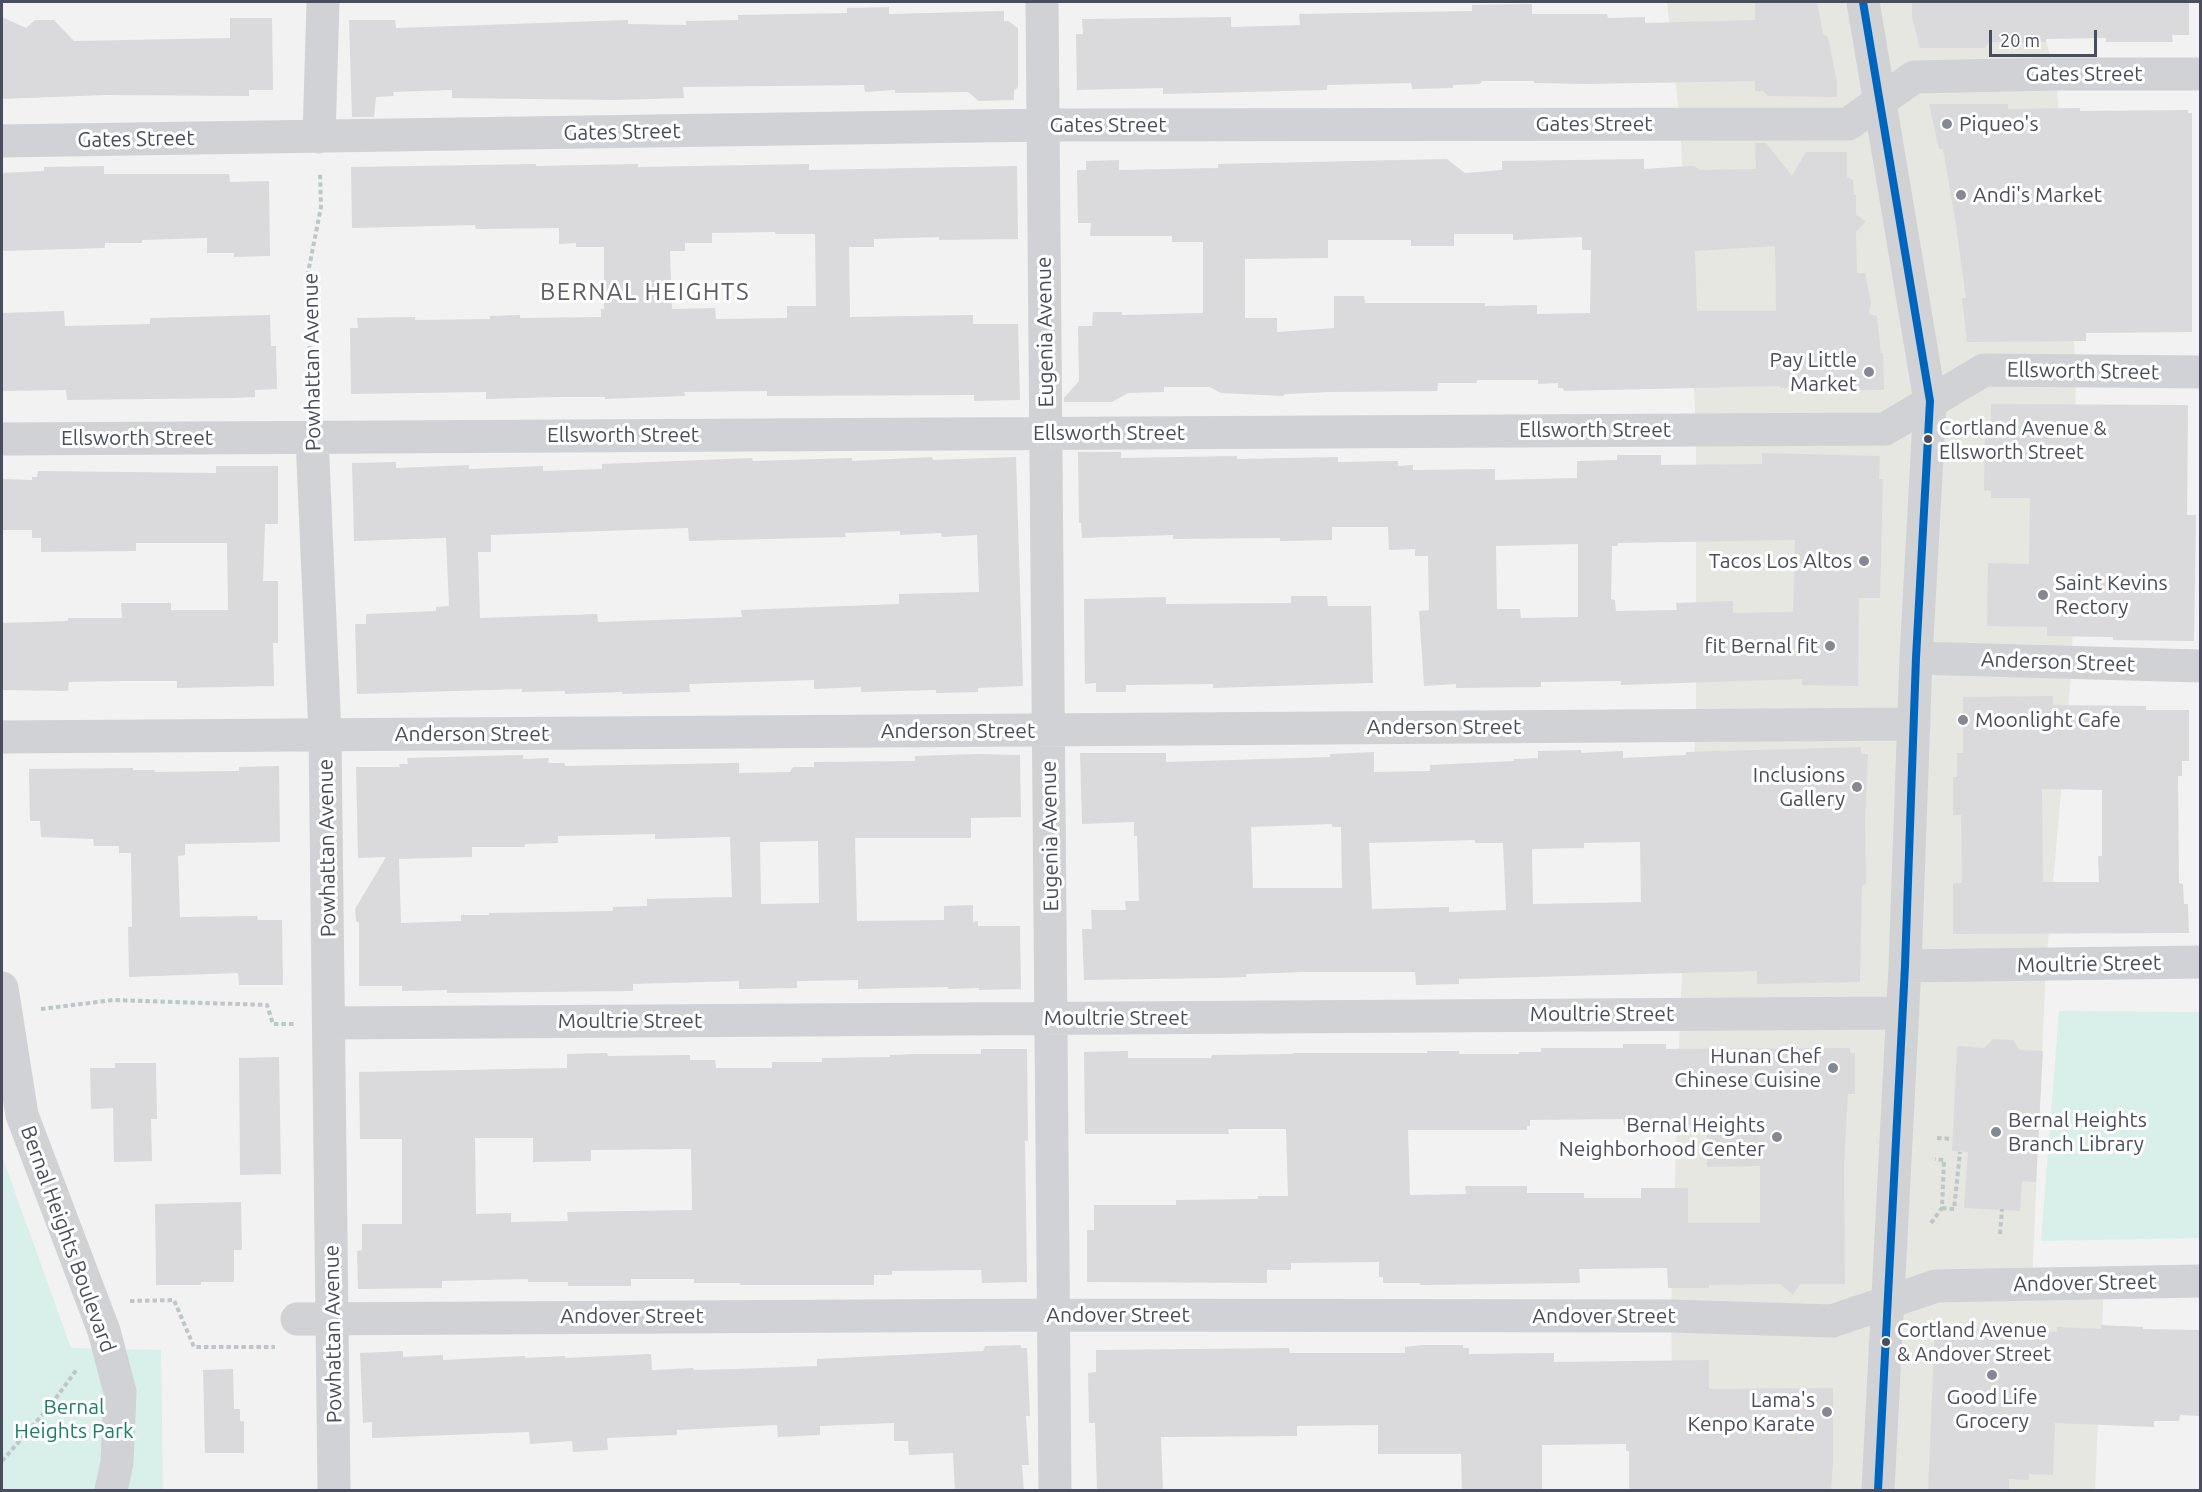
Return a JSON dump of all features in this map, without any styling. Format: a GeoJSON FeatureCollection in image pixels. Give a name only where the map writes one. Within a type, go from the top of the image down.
{"type":"FeatureCollection","features":[{"type":"Feature","properties":{"kind":"street"},"geometry":{"type":"LineString","coordinates":[[319,137],[323,2]]}},
{"type":"Feature","properties":{"kind":"street","name":"Eugenia Avenue"},"geometry":{"type":"LineString","coordinates":[[1042,2],[1055,1491]]}},
{"type":"Feature","properties":{"kind":"street"},"geometry":{"type":"LineString","coordinates":[[1863,2],[1930,401],[1916,658],[1905,966],[1878,1491]]}},
{"type":"Feature","properties":{"kind":"street","name":"Gates Street"},"geometry":{"type":"LineString","coordinates":[[2,141],[1043,125],[1848,124],[1914,77],[2200,74]]}},
{"type":"Feature","properties":{"kind":"street","name":"Ellsworth Street"},"geometry":{"type":"LineString","coordinates":[[2,439],[1885,429],[1984,370],[2200,372]]}},
{"type":"Feature","properties":{"kind":"street","name":"Powhattan Avenue"},"geometry":{"type":"LineString","coordinates":[[312,437],[326,735],[334,1491]]}},
{"type":"Feature","properties":{"kind":"street","name":"Anderson Street"},"geometry":{"type":"LineString","coordinates":[[1916,658],[2200,666]]}},
{"type":"Feature","properties":{"kind":"street","name":"Anderson Street"},"geometry":{"type":"LineString","coordinates":[[2,737],[1914,724]]}},
{"type":"Feature","properties":{"kind":"street","name":"Moultrie Street"},"geometry":{"type":"LineString","coordinates":[[1905,966],[2200,962]]}},
{"type":"Feature","properties":{"kind":"street","name":"Bernal Heights Boulevard"},"geometry":{"type":"LineString","coordinates":[[3,1001],[12,1118],[104,1331],[120,1392],[117,1462],[111,1491]]}},
{"type":"Feature","properties":{"kind":"street","name":"Moultrie Street"},"geometry":{"type":"LineString","coordinates":[[329,1023],[1902,1012]]}},
{"type":"Feature","properties":{"kind":"street","name":"Andover Street"},"geometry":{"type":"LineString","coordinates":[[297,1318],[1053,1315],[1671,1316],[1832,1321],[1936,1286],[2200,1281]]}},
{"type":"Feature","properties":{"kind":"path","name":"Powhattan Avenue"},"geometry":{"type":"LineString","coordinates":[[312,437],[308,273],[321,207]]}},
{"type":"Feature","properties":{"kind":"path"},"geometry":{"type":"LineString","coordinates":[[3,1001],[113,1000],[267,1005],[273,1024]]}},
{"type":"Feature","properties":{"kind":"path"},"geometry":{"type":"LineString","coordinates":[[1937,1138],[1952,1139]]}},
{"type":"Feature","properties":{"kind":"path"},"geometry":{"type":"LineString","coordinates":[[1942,1208],[1954,1209],[1960,1152]]}},
{"type":"Feature","properties":{"kind":"path"},"geometry":{"type":"LineString","coordinates":[[1931,1222],[1942,1208],[1944,1160],[1935,1159]]}},
{"type":"Feature","properties":{"kind":"path"},"geometry":{"type":"LineString","coordinates":[[2000,1234],[2002,1209]]}},
{"type":"Feature","properties":{"kind":"path"},"geometry":{"type":"LineString","coordinates":[[2,1461],[51,1405],[104,1331],[119,1301],[174,1300],[194,1347],[292,1347],[297,1318]]}},
{"type":"Feature","properties":{"kind":"shaded area"},"geometry":{"type":"Polygon","coordinates":[[[1667,2],[2034,2],[2056,74],[2076,371],[2072,663],[2046,965],[2032,1284],[2104,1283],[2095,1490],[1674,1490],[1671,1316],[1680,1014],[1696,726],[1696,429],[1680,124],[1667,2]]]}},
{"type":"Feature","properties":{"kind":"green space"},"geometry":{"type":"Polygon","coordinates":[[[2059,1011],[2200,1012],[2200,1238],[2041,1241],[2059,1011]]]}},
{"type":"Feature","properties":{"kind":"green space","name":"Bernal Heights Park"},"geometry":{"type":"Polygon","coordinates":[[[2,1156],[71,1348],[161,1350],[163,1490],[2,1490],[2,1156]]]}},
{"type":"Feature","properties":{"kind":"building"},"geometry":{"type":"Polygon","coordinates":[[[1755,2],[1817,2],[1823,34],[1828,37],[1837,82],[1837,97],[1768,96],[1763,91],[1755,91],[1755,81],[1586,84],[1482,81],[1480,84],[1453,85],[1453,88],[1412,89],[1411,83],[1327,85],[1327,90],[1163,94],[1163,88],[1077,90],[1076,34],[1083,34],[1082,19],[1231,17],[1231,27],[1300,25],[1299,14],[1472,11],[1472,5],[1532,4],[1532,14],[1607,14],[1608,18],[1645,17],[1645,23],[1755,20],[1755,2]]]}},
{"type":"Feature","properties":{"kind":"building"},"geometry":{"type":"Polygon","coordinates":[[[1912,2],[2189,2],[2189,35],[2172,35],[2173,42],[2106,42],[2106,38],[2046,39],[2046,42],[1989,42],[1985,48],[1920,48],[1912,17],[1912,2]]]}},
{"type":"Feature","properties":{"kind":"building"},"geometry":{"type":"Polygon","coordinates":[[[889,7],[889,14],[1004,11],[1004,21],[1018,28],[1018,87],[1014,91],[1014,100],[979,101],[968,92],[895,93],[895,90],[865,92],[864,85],[683,87],[684,98],[615,100],[452,98],[452,90],[393,92],[394,96],[376,97],[374,117],[352,117],[349,20],[395,20],[396,28],[628,20],[628,24],[686,25],[686,21],[738,20],[738,15],[847,13],[847,8],[889,7]]]}},
{"type":"Feature","properties":{"kind":"building"},"geometry":{"type":"Polygon","coordinates":[[[2,17],[26,28],[35,20],[54,20],[74,41],[230,38],[230,18],[272,18],[273,90],[249,90],[249,96],[106,95],[2,99],[2,17]]]}},
{"type":"Feature","properties":{"kind":"building"},"geometry":{"type":"Polygon","coordinates":[[[1929,104],[2008,104],[2008,109],[2080,108],[2080,111],[2188,110],[2188,113],[2192,113],[2192,332],[2086,333],[2086,341],[1967,342],[1962,298],[1966,298],[1956,225],[1943,149],[1939,149],[1929,104]]]}},
{"type":"Feature","properties":{"kind":"building"},"geometry":{"type":"Polygon","coordinates":[[[1755,143],[1766,143],[1792,176],[1806,152],[1847,152],[1847,177],[1853,180],[1856,215],[1866,221],[1856,232],[1857,273],[1865,273],[1871,302],[1869,314],[1877,316],[1881,353],[1883,353],[1884,390],[1789,391],[1789,388],[1780,388],[1780,386],[1564,391],[1563,388],[1558,388],[1558,383],[1538,384],[1538,380],[1477,380],[1477,383],[1438,383],[1437,391],[1330,392],[1285,394],[1283,396],[1221,393],[1210,387],[1164,387],[1164,392],[1128,393],[1112,402],[1064,402],[1064,398],[1079,381],[1078,326],[1092,326],[1093,312],[1122,312],[1122,315],[1203,313],[1203,242],[1172,242],[1172,236],[1090,236],[1091,223],[1078,223],[1077,170],[1086,170],[1086,161],[1119,160],[1119,170],[1218,168],[1218,164],[1447,159],[1465,173],[1502,170],[1502,161],[1644,159],[1644,169],[1694,166],[1700,170],[1756,169],[1755,143]],[[1454,234],[1454,246],[1411,246],[1411,240],[1328,240],[1328,258],[1245,259],[1245,318],[1277,318],[1277,332],[1334,328],[1334,296],[1364,296],[1365,303],[1537,305],[1537,314],[1590,313],[1591,250],[1582,250],[1582,237],[1513,240],[1513,234],[1454,234]],[[1775,246],[1695,251],[1697,311],[1776,311],[1775,246]]]}},
{"type":"Feature","properties":{"kind":"building"},"geometry":{"type":"Polygon","coordinates":[[[536,164],[536,166],[638,164],[638,167],[809,164],[809,170],[1017,166],[1018,239],[939,240],[939,237],[874,239],[874,247],[849,247],[850,317],[973,315],[973,324],[1018,324],[1020,400],[974,401],[974,395],[767,396],[767,391],[684,392],[685,396],[605,399],[605,397],[558,397],[486,399],[486,392],[351,394],[350,328],[358,328],[357,318],[490,319],[490,316],[520,315],[520,318],[601,317],[601,309],[604,309],[604,247],[576,247],[576,243],[559,244],[559,228],[476,229],[475,225],[352,228],[351,167],[536,164]],[[775,232],[712,233],[712,243],[685,243],[685,251],[670,251],[672,309],[715,308],[716,319],[787,318],[787,306],[816,306],[815,234],[775,234],[775,232]]]}},
{"type":"Feature","properties":{"kind":"building"},"geometry":{"type":"Polygon","coordinates":[[[104,166],[104,174],[229,174],[230,182],[269,181],[270,256],[234,257],[234,253],[207,253],[207,238],[142,240],[142,243],[105,243],[105,248],[2,251],[2,173],[44,171],[44,167],[104,166]]]}},
{"type":"Feature","properties":{"kind":"building"},"geometry":{"type":"Polygon","coordinates":[[[64,311],[65,326],[150,324],[150,318],[270,315],[271,346],[276,346],[277,389],[255,390],[255,397],[67,400],[66,390],[2,391],[2,313],[64,311]]]}},
{"type":"Feature","properties":{"kind":"building"},"geometry":{"type":"Polygon","coordinates":[[[1991,404],[2188,405],[2187,515],[2196,515],[2194,641],[2047,636],[2047,627],[1987,626],[1988,563],[2029,564],[2030,498],[1991,498],[1991,491],[1984,491],[1985,424],[1991,425],[1991,404]]]}},
{"type":"Feature","properties":{"kind":"building"},"geometry":{"type":"Polygon","coordinates":[[[1078,452],[1121,452],[1121,458],[1338,457],[1338,462],[1398,461],[1398,466],[1413,465],[1413,470],[1495,469],[1495,480],[1577,478],[1577,461],[1617,460],[1617,455],[1661,455],[1661,465],[1762,464],[1762,453],[1880,456],[1879,479],[1883,479],[1880,598],[1859,598],[1858,686],[1802,685],[1802,679],[1621,685],[1621,681],[1541,682],[1541,687],[1456,688],[1456,684],[1424,686],[1419,611],[1429,610],[1428,556],[1415,556],[1415,549],[1389,550],[1388,527],[1332,527],[1332,540],[1280,541],[1280,538],[1173,539],[1173,535],[1082,538],[1081,523],[1079,523],[1078,452]],[[1795,540],[1618,543],[1618,546],[1612,546],[1611,599],[1615,600],[1616,611],[1677,610],[1676,603],[1733,601],[1733,613],[1793,612],[1795,540]],[[1578,544],[1496,546],[1497,609],[1520,609],[1521,618],[1578,617],[1578,544]]]}},
{"type":"Feature","properties":{"kind":"building"},"geometry":{"type":"Polygon","coordinates":[[[932,457],[933,460],[1016,457],[1023,686],[978,688],[978,692],[936,693],[936,690],[861,692],[861,687],[814,689],[814,680],[689,684],[690,692],[565,694],[565,691],[522,692],[522,689],[357,694],[355,624],[366,624],[366,614],[436,611],[436,607],[449,606],[446,538],[354,541],[352,463],[396,462],[396,468],[469,465],[469,469],[543,466],[543,471],[602,469],[602,464],[752,458],[753,461],[852,458],[852,461],[932,457]],[[688,528],[491,535],[491,552],[478,552],[480,618],[597,614],[598,622],[742,617],[741,610],[899,604],[899,594],[979,592],[977,535],[942,537],[941,533],[900,535],[900,531],[845,533],[846,537],[689,541],[688,528]]]}},
{"type":"Feature","properties":{"kind":"building"},"geometry":{"type":"Polygon","coordinates":[[[216,466],[278,466],[278,524],[265,524],[263,581],[278,581],[278,643],[273,643],[274,686],[177,688],[177,681],[122,681],[69,682],[68,691],[2,690],[2,623],[68,621],[68,618],[122,618],[121,603],[171,603],[171,610],[228,610],[227,543],[136,543],[136,551],[41,552],[41,538],[32,538],[32,530],[2,530],[2,479],[32,480],[32,477],[37,477],[38,471],[216,473],[216,466]]]}},
{"type":"Feature","properties":{"kind":"building"},"geometry":{"type":"Polygon","coordinates":[[[1291,596],[1327,596],[1328,606],[1371,606],[1373,683],[1213,688],[1213,684],[1126,685],[1126,692],[1096,692],[1096,683],[1085,684],[1084,599],[1166,597],[1166,604],[1291,603],[1291,596]]]}},
{"type":"Feature","properties":{"kind":"building"},"geometry":{"type":"Polygon","coordinates":[[[2053,696],[2053,705],[2146,706],[2146,710],[2189,710],[2189,761],[2182,761],[2182,776],[2178,776],[2179,883],[2183,884],[2184,904],[2188,904],[2189,933],[1953,934],[1953,883],[1962,883],[1961,815],[1953,815],[1953,777],[1957,777],[1957,753],[1963,753],[1963,697],[2053,696]],[[2042,789],[2043,882],[2099,882],[2098,856],[2102,856],[2102,790],[2042,789]]]}},
{"type":"Feature","properties":{"kind":"building"},"geometry":{"type":"Polygon","coordinates":[[[1861,747],[1861,754],[1868,754],[1865,822],[1866,883],[1862,886],[1860,982],[1757,984],[1757,971],[1459,979],[1459,984],[1416,985],[1415,972],[1304,972],[1246,974],[1246,977],[1084,980],[1082,929],[1092,929],[1091,910],[1126,910],[1125,901],[1139,901],[1137,836],[1134,836],[1134,822],[1082,824],[1080,753],[1166,753],[1166,762],[1330,757],[1330,754],[1374,752],[1374,772],[1430,771],[1430,765],[1538,758],[1538,751],[1581,750],[1581,753],[1623,751],[1623,758],[1686,755],[1686,752],[1861,747]],[[1332,824],[1251,827],[1253,888],[1342,888],[1341,827],[1332,827],[1332,824]],[[1475,840],[1369,843],[1372,909],[1449,907],[1449,912],[1506,910],[1503,843],[1475,843],[1475,840]],[[1640,842],[1584,843],[1584,848],[1532,849],[1533,904],[1641,902],[1640,842]]]}},
{"type":"Feature","properties":{"kind":"building"},"geometry":{"type":"Polygon","coordinates":[[[523,755],[523,759],[549,758],[548,763],[565,763],[565,766],[739,763],[739,773],[790,772],[793,767],[814,767],[814,762],[915,761],[915,756],[1020,755],[1021,817],[971,818],[971,838],[855,838],[857,921],[944,920],[944,906],[973,905],[973,922],[978,921],[978,926],[1020,926],[1021,989],[979,990],[979,988],[948,989],[948,987],[858,989],[858,980],[797,981],[797,988],[739,989],[739,981],[633,984],[633,991],[447,993],[447,990],[402,991],[402,986],[359,986],[359,923],[356,921],[355,909],[386,857],[358,858],[356,767],[400,767],[399,764],[408,764],[407,758],[523,755]],[[655,834],[558,836],[558,843],[525,844],[525,847],[472,847],[472,857],[399,859],[401,923],[461,921],[461,915],[489,915],[489,913],[613,911],[613,907],[647,906],[647,899],[732,897],[730,837],[655,839],[655,834]],[[818,841],[760,842],[761,904],[819,903],[818,841]]]}},
{"type":"Feature","properties":{"kind":"building"},"geometry":{"type":"Polygon","coordinates":[[[279,766],[280,842],[185,844],[185,855],[178,856],[180,917],[257,916],[258,920],[282,920],[283,985],[239,985],[238,973],[129,977],[128,927],[132,927],[131,853],[119,853],[119,846],[94,846],[93,839],[41,837],[40,821],[30,821],[29,769],[133,768],[133,770],[155,770],[154,772],[239,771],[239,767],[279,766]]]}},
{"type":"Feature","properties":{"kind":"building","name":"Bernal Heights Branch Library"},"geometry":{"type":"Polygon","coordinates":[[[1993,1039],[2013,1040],[2020,1050],[2043,1051],[2036,1182],[2022,1181],[2020,1211],[1964,1208],[1968,1152],[1952,1151],[1957,1046],[1984,1048],[1993,1039]]]}},
{"type":"Feature","properties":{"kind":"building"},"geometry":{"type":"Polygon","coordinates":[[[1623,1044],[1666,1044],[1666,1049],[1850,1048],[1850,1053],[1855,1053],[1855,1094],[1848,1094],[1844,1166],[1845,1284],[1800,1284],[1793,1295],[1780,1284],[1668,1288],[1667,1268],[1579,1269],[1580,1283],[1420,1285],[1420,1283],[1383,1283],[1383,1277],[1379,1277],[1379,1262],[1291,1263],[1291,1270],[1267,1270],[1267,1283],[1087,1282],[1087,1230],[1094,1230],[1094,1205],[1176,1205],[1176,1200],[1258,1199],[1258,1196],[1288,1196],[1286,1129],[1228,1129],[1229,1134],[1085,1134],[1084,1052],[1128,1051],[1128,1058],[1211,1058],[1212,1055],[1427,1053],[1427,1051],[1459,1051],[1459,1054],[1519,1054],[1519,1052],[1541,1052],[1541,1048],[1623,1048],[1623,1044]],[[1623,1119],[1530,1120],[1527,1130],[1408,1130],[1410,1195],[1466,1194],[1465,1186],[1527,1186],[1527,1193],[1584,1193],[1584,1198],[1641,1198],[1641,1188],[1688,1188],[1688,1223],[1760,1223],[1760,1166],[1707,1167],[1707,1125],[1624,1125],[1623,1119]]]}},
{"type":"Feature","properties":{"kind":"building"},"geometry":{"type":"Polygon","coordinates":[[[981,1049],[1027,1049],[1028,1141],[1025,1141],[1027,1282],[982,1283],[981,1270],[892,1271],[892,1275],[874,1275],[874,1285],[740,1285],[740,1283],[694,1283],[694,1279],[631,1279],[631,1286],[568,1286],[568,1282],[528,1282],[528,1279],[442,1281],[442,1288],[358,1289],[357,1251],[362,1250],[362,1224],[402,1224],[402,1139],[360,1139],[359,1072],[567,1068],[567,1054],[690,1055],[690,1060],[715,1060],[716,1068],[772,1068],[772,1062],[822,1062],[822,1058],[981,1054],[981,1049]],[[475,1138],[476,1214],[511,1213],[511,1222],[568,1221],[567,1212],[692,1210],[691,1149],[591,1150],[591,1161],[533,1162],[533,1138],[475,1138]]]}},
{"type":"Feature","properties":{"kind":"building"},"geometry":{"type":"Polygon","coordinates":[[[279,1057],[281,1174],[240,1175],[239,1058],[279,1057]]]}},
{"type":"Feature","properties":{"kind":"building"},"geometry":{"type":"Polygon","coordinates":[[[115,1063],[156,1063],[157,1119],[151,1119],[152,1161],[114,1162],[113,1108],[91,1109],[90,1068],[115,1068],[115,1063]]]}},
{"type":"Feature","properties":{"kind":"building"},"geometry":{"type":"Polygon","coordinates":[[[241,1202],[242,1250],[234,1250],[234,1282],[156,1285],[155,1204],[241,1202]]]}},
{"type":"Feature","properties":{"kind":"building"},"geometry":{"type":"Polygon","coordinates":[[[2101,1325],[2143,1327],[2143,1329],[2200,1330],[2200,1416],[2180,1415],[2179,1421],[2154,1421],[2154,1427],[2055,1423],[2053,1475],[2029,1474],[2029,1480],[2009,1479],[2009,1491],[1928,1491],[1935,1327],[2057,1332],[2057,1327],[2101,1329],[2101,1325]]]}},
{"type":"Feature","properties":{"kind":"building"},"geometry":{"type":"Polygon","coordinates":[[[1021,1345],[1021,1348],[1027,1348],[1030,1416],[1026,1416],[1029,1465],[1022,1465],[1024,1491],[955,1491],[953,1453],[909,1455],[908,1441],[894,1441],[894,1423],[820,1426],[820,1435],[778,1437],[777,1425],[677,1430],[677,1435],[607,1438],[608,1450],[573,1452],[572,1441],[530,1444],[529,1432],[372,1438],[372,1422],[363,1423],[360,1353],[403,1351],[403,1357],[443,1355],[443,1360],[651,1354],[652,1370],[693,1368],[694,1370],[817,1366],[817,1359],[983,1351],[985,1346],[1021,1345]]]}},
{"type":"Feature","properties":{"kind":"building"},"geometry":{"type":"Polygon","coordinates":[[[1463,1345],[1463,1348],[1469,1348],[1469,1354],[1554,1353],[1554,1362],[1709,1360],[1709,1389],[1833,1388],[1831,1491],[1629,1491],[1629,1451],[1626,1451],[1626,1444],[1542,1445],[1542,1491],[1462,1491],[1461,1454],[1378,1454],[1378,1425],[1297,1426],[1297,1436],[1161,1437],[1163,1491],[1097,1491],[1095,1423],[1089,1423],[1088,1373],[1096,1372],[1096,1350],[1289,1348],[1290,1353],[1405,1353],[1405,1347],[1463,1345]]]}},
{"type":"Feature","properties":{"kind":"building"},"geometry":{"type":"Polygon","coordinates":[[[233,1369],[234,1409],[240,1409],[240,1421],[244,1421],[244,1453],[205,1453],[203,1370],[233,1369]]]}},
{"type":"Feature","properties":{"kind":"transit line"},"geometry":{"type":"LineString","coordinates":[[1863,2],[1930,401],[1916,658],[1905,966],[1878,1490]]}},
{"type":"Feature","properties":{"kind":"place","name":"Piqueo's"},"geometry":{"type":"Point","coordinates":[1947,124]}},
{"type":"Feature","properties":{"kind":"place","name":"Andi's Market"},"geometry":{"type":"Point","coordinates":[1961,195]}},
{"type":"Feature","properties":{"kind":"place","name":"Pay Little Market"},"geometry":{"type":"Point","coordinates":[1869,372]}},
{"type":"Feature","properties":{"kind":"place","name":"Cortland Avenue & Ellsworth Street"},"geometry":{"type":"Point","coordinates":[1928,439]}},
{"type":"Feature","properties":{"kind":"place","name":"Tacos Los Altos"},"geometry":{"type":"Point","coordinates":[1864,561]}},
{"type":"Feature","properties":{"kind":"place","name":"Saint Kevins Rectory"},"geometry":{"type":"Point","coordinates":[2043,595]}},
{"type":"Feature","properties":{"kind":"place","name":"fit Bernal fit"},"geometry":{"type":"Point","coordinates":[1830,646]}},
{"type":"Feature","properties":{"kind":"place","name":"Moonlight Cafe"},"geometry":{"type":"Point","coordinates":[1963,720]}},
{"type":"Feature","properties":{"kind":"place","name":"Inclusions Gallery"},"geometry":{"type":"Point","coordinates":[1857,787]}},
{"type":"Feature","properties":{"kind":"place","name":"Hunan Chef Chinese Cuisine"},"geometry":{"type":"Point","coordinates":[1833,1068]}},
{"type":"Feature","properties":{"kind":"place","name":"Bernal Heights Branch Library"},"geometry":{"type":"Point","coordinates":[1996,1132]}},
{"type":"Feature","properties":{"kind":"place","name":"Bernal Heights Neighborhood Center"},"geometry":{"type":"Point","coordinates":[1777,1137]}},
{"type":"Feature","properties":{"kind":"place","name":"Cortland Avenue & Andover Street"},"geometry":{"type":"Point","coordinates":[1886,1342]}},
{"type":"Feature","properties":{"kind":"place","name":"Good Life Grocery"},"geometry":{"type":"Point","coordinates":[1992,1375]}},
{"type":"Feature","properties":{"kind":"place","name":"Lama's Kenpo Karate"},"geometry":{"type":"Point","coordinates":[1827,1412]}},
{"type":"Feature","properties":{"kind":"district","name":"BERNAL HEIGHTS"},"geometry":{"type":"Point","coordinates":[645,292]}}]}
